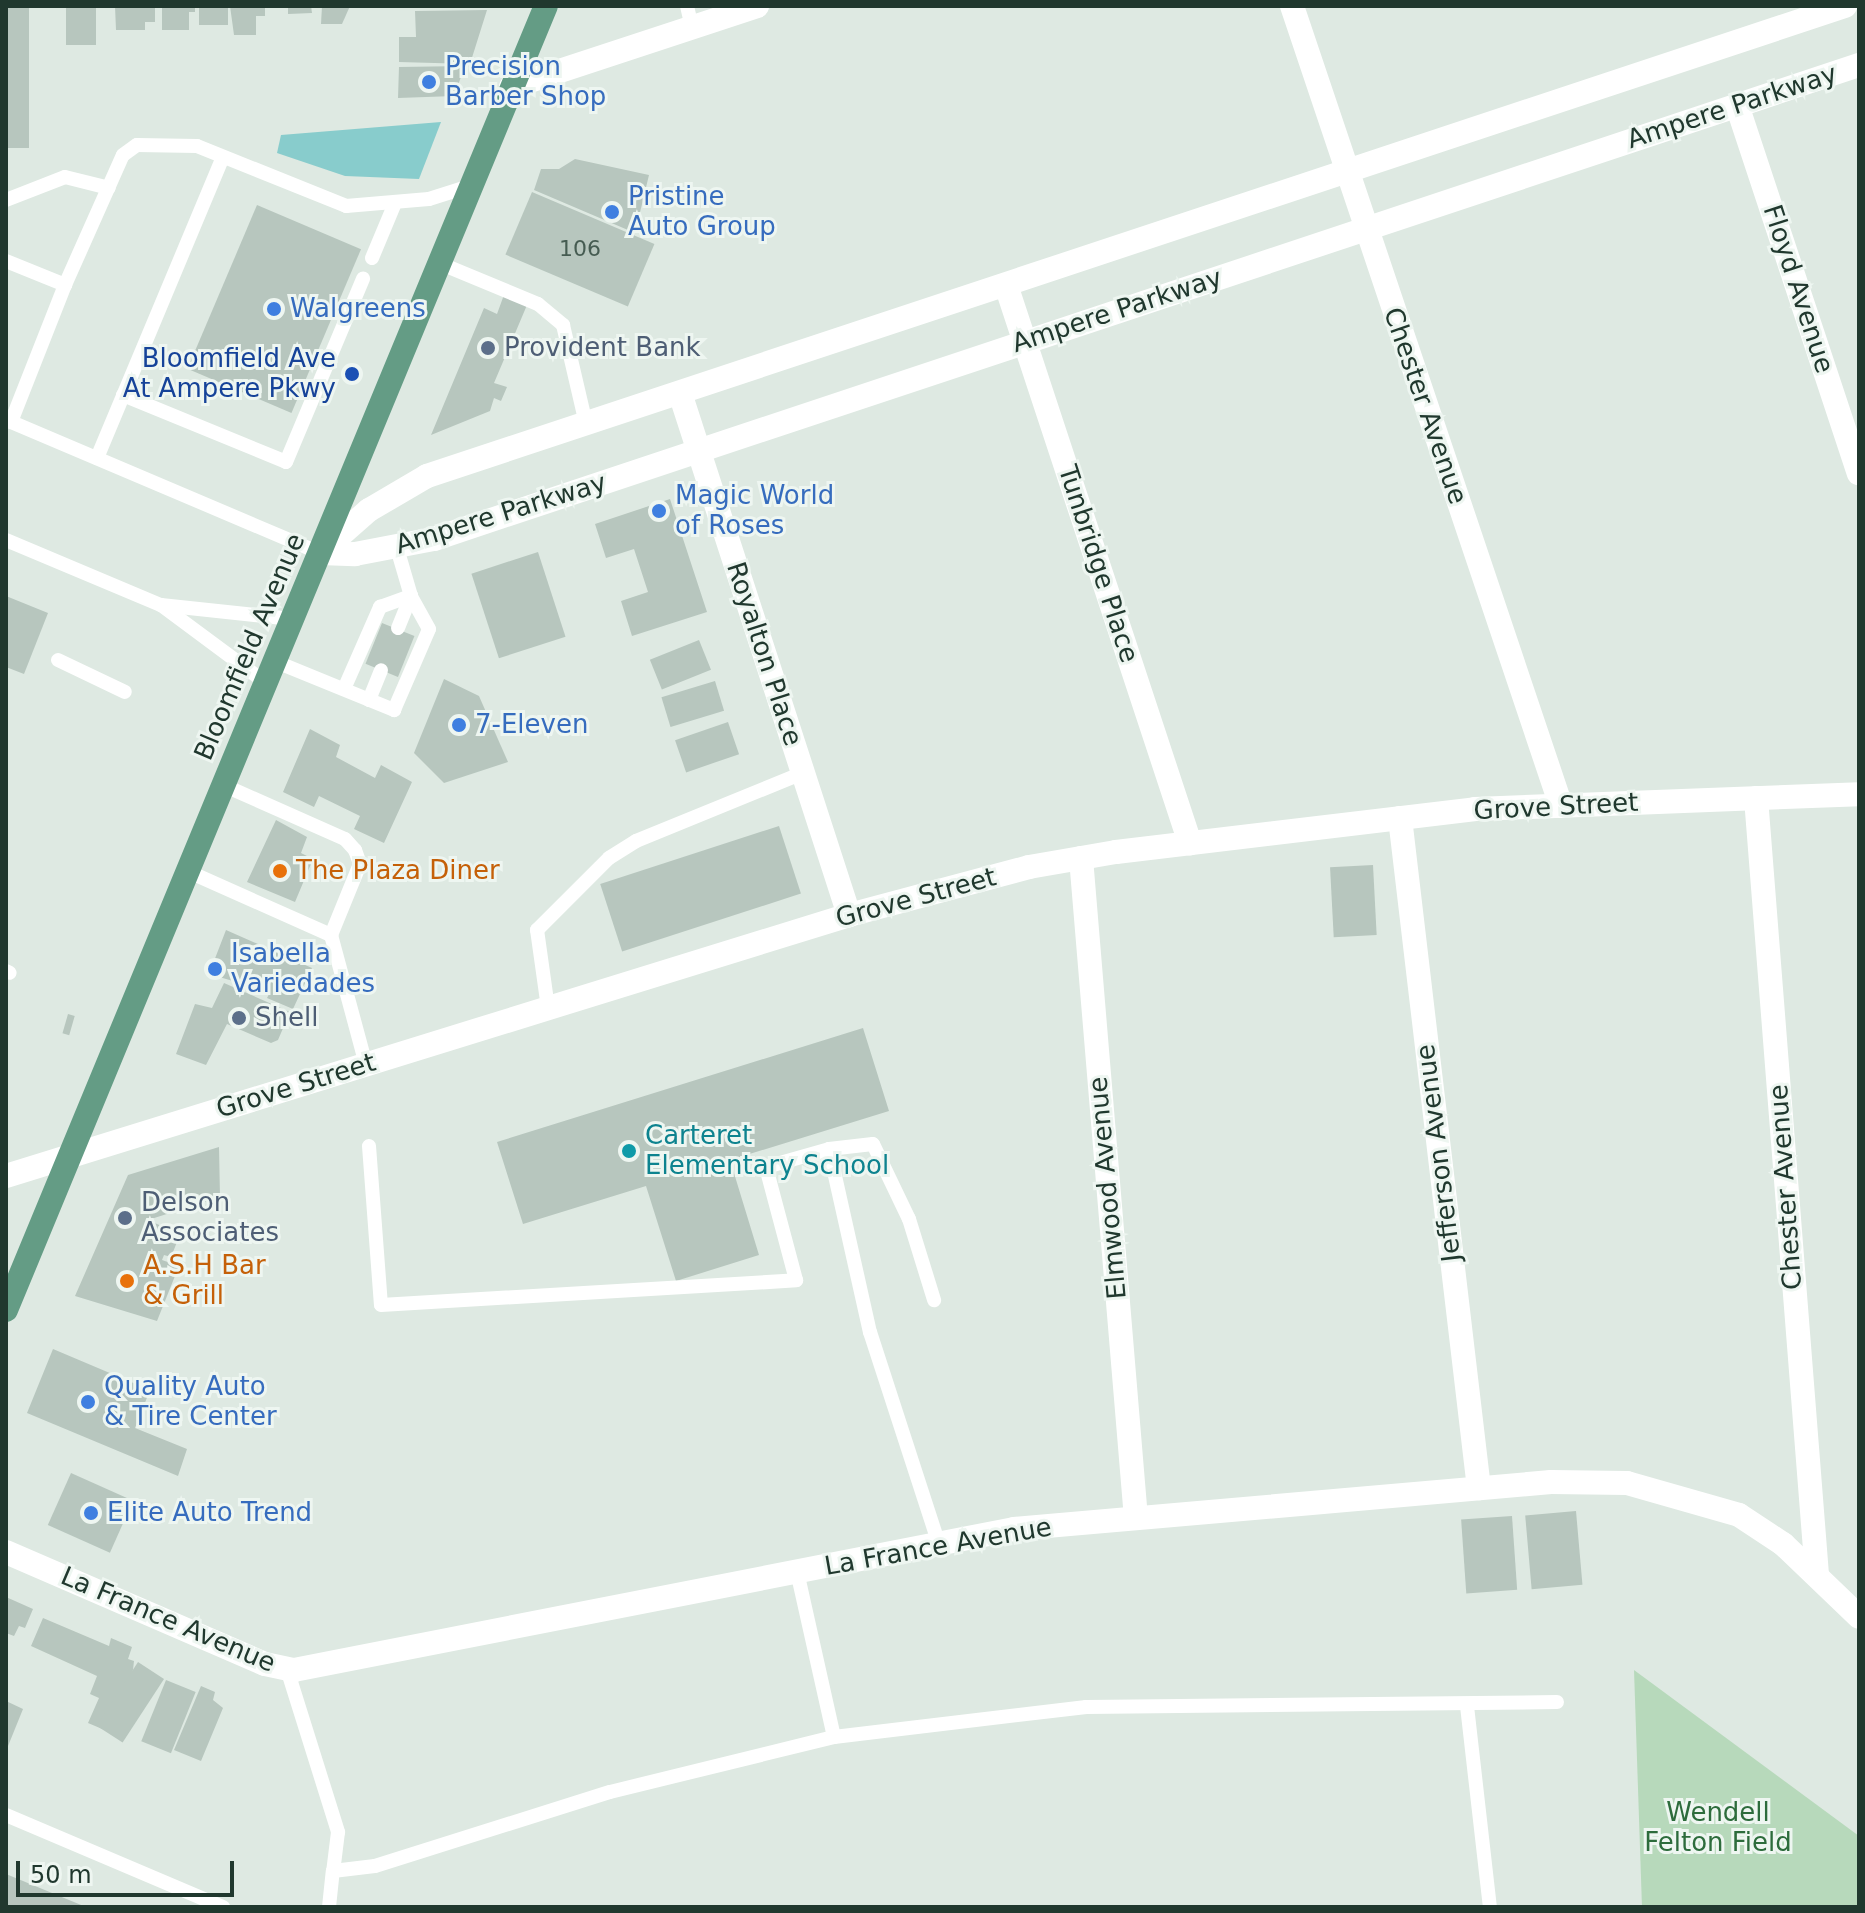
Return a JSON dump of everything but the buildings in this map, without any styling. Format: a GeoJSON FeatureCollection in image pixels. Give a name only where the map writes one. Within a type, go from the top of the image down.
{"type":"FeatureCollection","features":[{"type":"Feature","properties":{"kind":"main road","name":"Bloomfield Avenue"},"geometry":{"type":"LineString","coordinates":[[6,1310],[546,6]]}},
{"type":"Feature","properties":{"kind":"street"},"geometry":{"type":"LineString","coordinates":[[511,87],[689,17],[757,6]]}},
{"type":"Feature","properties":{"kind":"street","name":"Chester Avenue"},"geometry":{"type":"LineString","coordinates":[[1292,6],[1561,806]]}},
{"type":"Feature","properties":{"kind":"street","name":"Ampere Parkway"},"geometry":{"type":"LineString","coordinates":[[320,553],[369,510],[417,481],[1845,6]]}},
{"type":"Feature","properties":{"kind":"street","name":"Ampere Parkway"},"geometry":{"type":"LineString","coordinates":[[320,553],[355,554],[397,548],[1859,65]]}},
{"type":"Feature","properties":{"kind":"street","name":"Floyd Avenue"},"geometry":{"type":"LineString","coordinates":[[1737,105],[1859,473]]}},
{"type":"Feature","properties":{"kind":"street","name":"Tunbridge Place"},"geometry":{"type":"LineString","coordinates":[[1006,285],[1190,843]]}},
{"type":"Feature","properties":{"kind":"street","name":"Royalton Place"},"geometry":{"type":"LineString","coordinates":[[680,393],[849,915]]}},
{"type":"Feature","properties":{"kind":"street","name":"Grove Street"},"geometry":{"type":"LineString","coordinates":[[6,1176],[849,915],[1081,858],[1400,818],[1561,806],[1859,794]]}},
{"type":"Feature","properties":{"kind":"street","name":"Chester Avenue"},"geometry":{"type":"LineString","coordinates":[[1756,798],[1817,1575]]}},
{"type":"Feature","properties":{"kind":"street","name":"Jefferson Avenue"},"geometry":{"type":"LineString","coordinates":[[1400,818],[1479,1488]]}},
{"type":"Feature","properties":{"kind":"street","name":"Elmwood Avenue"},"geometry":{"type":"LineString","coordinates":[[1081,858],[1136,1518]]}},
{"type":"Feature","properties":{"kind":"street","name":"La France Avenue"},"geometry":{"type":"LineString","coordinates":[[6,1552],[287,1669],[797,1572],[938,1541],[1136,1518],[1479,1488],[1627,1483],[1739,1515],[1783,1544],[1859,1617]]}},
{"type":"Feature","properties":{"kind":"lane"},"geometry":{"type":"LineString","coordinates":[[320,553],[11,422],[65,285],[123,155],[137,145],[197,146],[346,206],[395,203],[470,186]]}},
{"type":"Feature","properties":{"kind":"lane"},"geometry":{"type":"LineString","coordinates":[[97,458],[223,157]]}},
{"type":"Feature","properties":{"kind":"lane"},"geometry":{"type":"LineString","coordinates":[[6,200],[65,177],[109,188]]}},
{"type":"Feature","properties":{"kind":"lane"},"geometry":{"type":"LineString","coordinates":[[372,258],[395,203]]}},
{"type":"Feature","properties":{"kind":"lane"},"geometry":{"type":"LineString","coordinates":[[6,261],[65,285]]}},
{"type":"Feature","properties":{"kind":"lane"},"geometry":{"type":"LineString","coordinates":[[439,263],[538,304],[563,325],[586,424]]}},
{"type":"Feature","properties":{"kind":"lane"},"geometry":{"type":"LineString","coordinates":[[123,395],[286,462],[363,279]]}},
{"type":"Feature","properties":{"kind":"lane"},"geometry":{"type":"LineString","coordinates":[[6,540],[161,605],[270,672],[344,689],[394,710],[429,629],[411,596],[397,548]]}},
{"type":"Feature","properties":{"kind":"lane"},"geometry":{"type":"LineString","coordinates":[[398,628],[411,596]]}},
{"type":"Feature","properties":{"kind":"lane"},"geometry":{"type":"LineString","coordinates":[[344,689],[380,607],[411,596]]}},
{"type":"Feature","properties":{"kind":"lane"},"geometry":{"type":"LineString","coordinates":[[161,605],[292,619]]}},
{"type":"Feature","properties":{"kind":"lane"},"geometry":{"type":"LineString","coordinates":[[58,660],[125,692]]}},
{"type":"Feature","properties":{"kind":"lane"},"geometry":{"type":"LineString","coordinates":[[369,700],[381,670]]}},
{"type":"Feature","properties":{"kind":"lane"},"geometry":{"type":"LineString","coordinates":[[548,1008],[537,930],[609,858],[636,841],[803,773]]}},
{"type":"Feature","properties":{"kind":"lane"},"geometry":{"type":"LineString","coordinates":[[223,785],[345,839],[355,850],[360,864],[331,935],[366,1065]]}},
{"type":"Feature","properties":{"kind":"lane"},"geometry":{"type":"LineString","coordinates":[[187,871],[331,935]]}},
{"type":"Feature","properties":{"kind":"lane"},"geometry":{"type":"LineString","coordinates":[[369,1146],[381,1305],[796,1280],[766,1167],[829,1149],[873,1144],[909,1219],[934,1300]]}},
{"type":"Feature","properties":{"kind":"lane"},"geometry":{"type":"LineString","coordinates":[[829,1149],[870,1332],[938,1541]]}},
{"type":"Feature","properties":{"kind":"lane"},"geometry":{"type":"LineString","coordinates":[[797,1572],[834,1737]]}},
{"type":"Feature","properties":{"kind":"lane"},"geometry":{"type":"LineString","coordinates":[[287,1669],[338,1832],[329,1907]]}},
{"type":"Feature","properties":{"kind":"lane"},"geometry":{"type":"LineString","coordinates":[[333,1871],[375,1866],[610,1792],[834,1737],[1086,1707],[1467,1706],[1557,1702]]}},
{"type":"Feature","properties":{"kind":"lane"},"geometry":{"type":"LineString","coordinates":[[1467,1706],[1490,1907]]}},
{"type":"Feature","properties":{"kind":"lane"},"geometry":{"type":"LineString","coordinates":[[6,1815],[223,1907]]}},
{"type":"Feature","properties":{"kind":"green space","name":"Wendell Felton Field"},"geometry":{"type":"Polygon","coordinates":[[[1634,1670],[1859,1836],[1859,1907],[1642,1907],[1634,1670]]]}},
{"type":"Feature","properties":{"kind":"water"},"geometry":{"type":"Polygon","coordinates":[[[441,122],[419,179],[345,176],[277,153],[281,135],[441,122]]]}},
{"type":"Feature","properties":{"kind":"place","name":"Precision Barber Shop"},"geometry":{"type":"Point","coordinates":[429,82]}},
{"type":"Feature","properties":{"kind":"place","name":"Pristine Auto Group"},"geometry":{"type":"Point","coordinates":[612,212]}},
{"type":"Feature","properties":{"kind":"place","name":"Walgreens"},"geometry":{"type":"Point","coordinates":[274,309]}},
{"type":"Feature","properties":{"kind":"place","name":"Provident Bank"},"geometry":{"type":"Point","coordinates":[488,348]}},
{"type":"Feature","properties":{"kind":"place","name":"Bloomfield Ave At Ampere Pkwy"},"geometry":{"type":"Point","coordinates":[352,374]}},
{"type":"Feature","properties":{"kind":"place","name":"Magic World of Roses"},"geometry":{"type":"Point","coordinates":[659,511]}},
{"type":"Feature","properties":{"kind":"place","name":"7-Eleven"},"geometry":{"type":"Point","coordinates":[459,725]}},
{"type":"Feature","properties":{"kind":"place","name":"The Plaza Diner"},"geometry":{"type":"Point","coordinates":[280,871]}},
{"type":"Feature","properties":{"kind":"place","name":"Isabella Variedades"},"geometry":{"type":"Point","coordinates":[215,969]}},
{"type":"Feature","properties":{"kind":"place","name":"Shell"},"geometry":{"type":"Point","coordinates":[239,1018]}},
{"type":"Feature","properties":{"kind":"place","name":"Carteret Elementary School"},"geometry":{"type":"Point","coordinates":[629,1151]}},
{"type":"Feature","properties":{"kind":"place","name":"Delson Associates"},"geometry":{"type":"Point","coordinates":[125,1218]}},
{"type":"Feature","properties":{"kind":"place","name":"A.S.H Bar & Grill"},"geometry":{"type":"Point","coordinates":[127,1281]}},
{"type":"Feature","properties":{"kind":"place","name":"Quality Auto & Tire Center"},"geometry":{"type":"Point","coordinates":[88,1402]}},
{"type":"Feature","properties":{"kind":"place","name":"Elite Auto Trend"},"geometry":{"type":"Point","coordinates":[91,1513]}}]}
